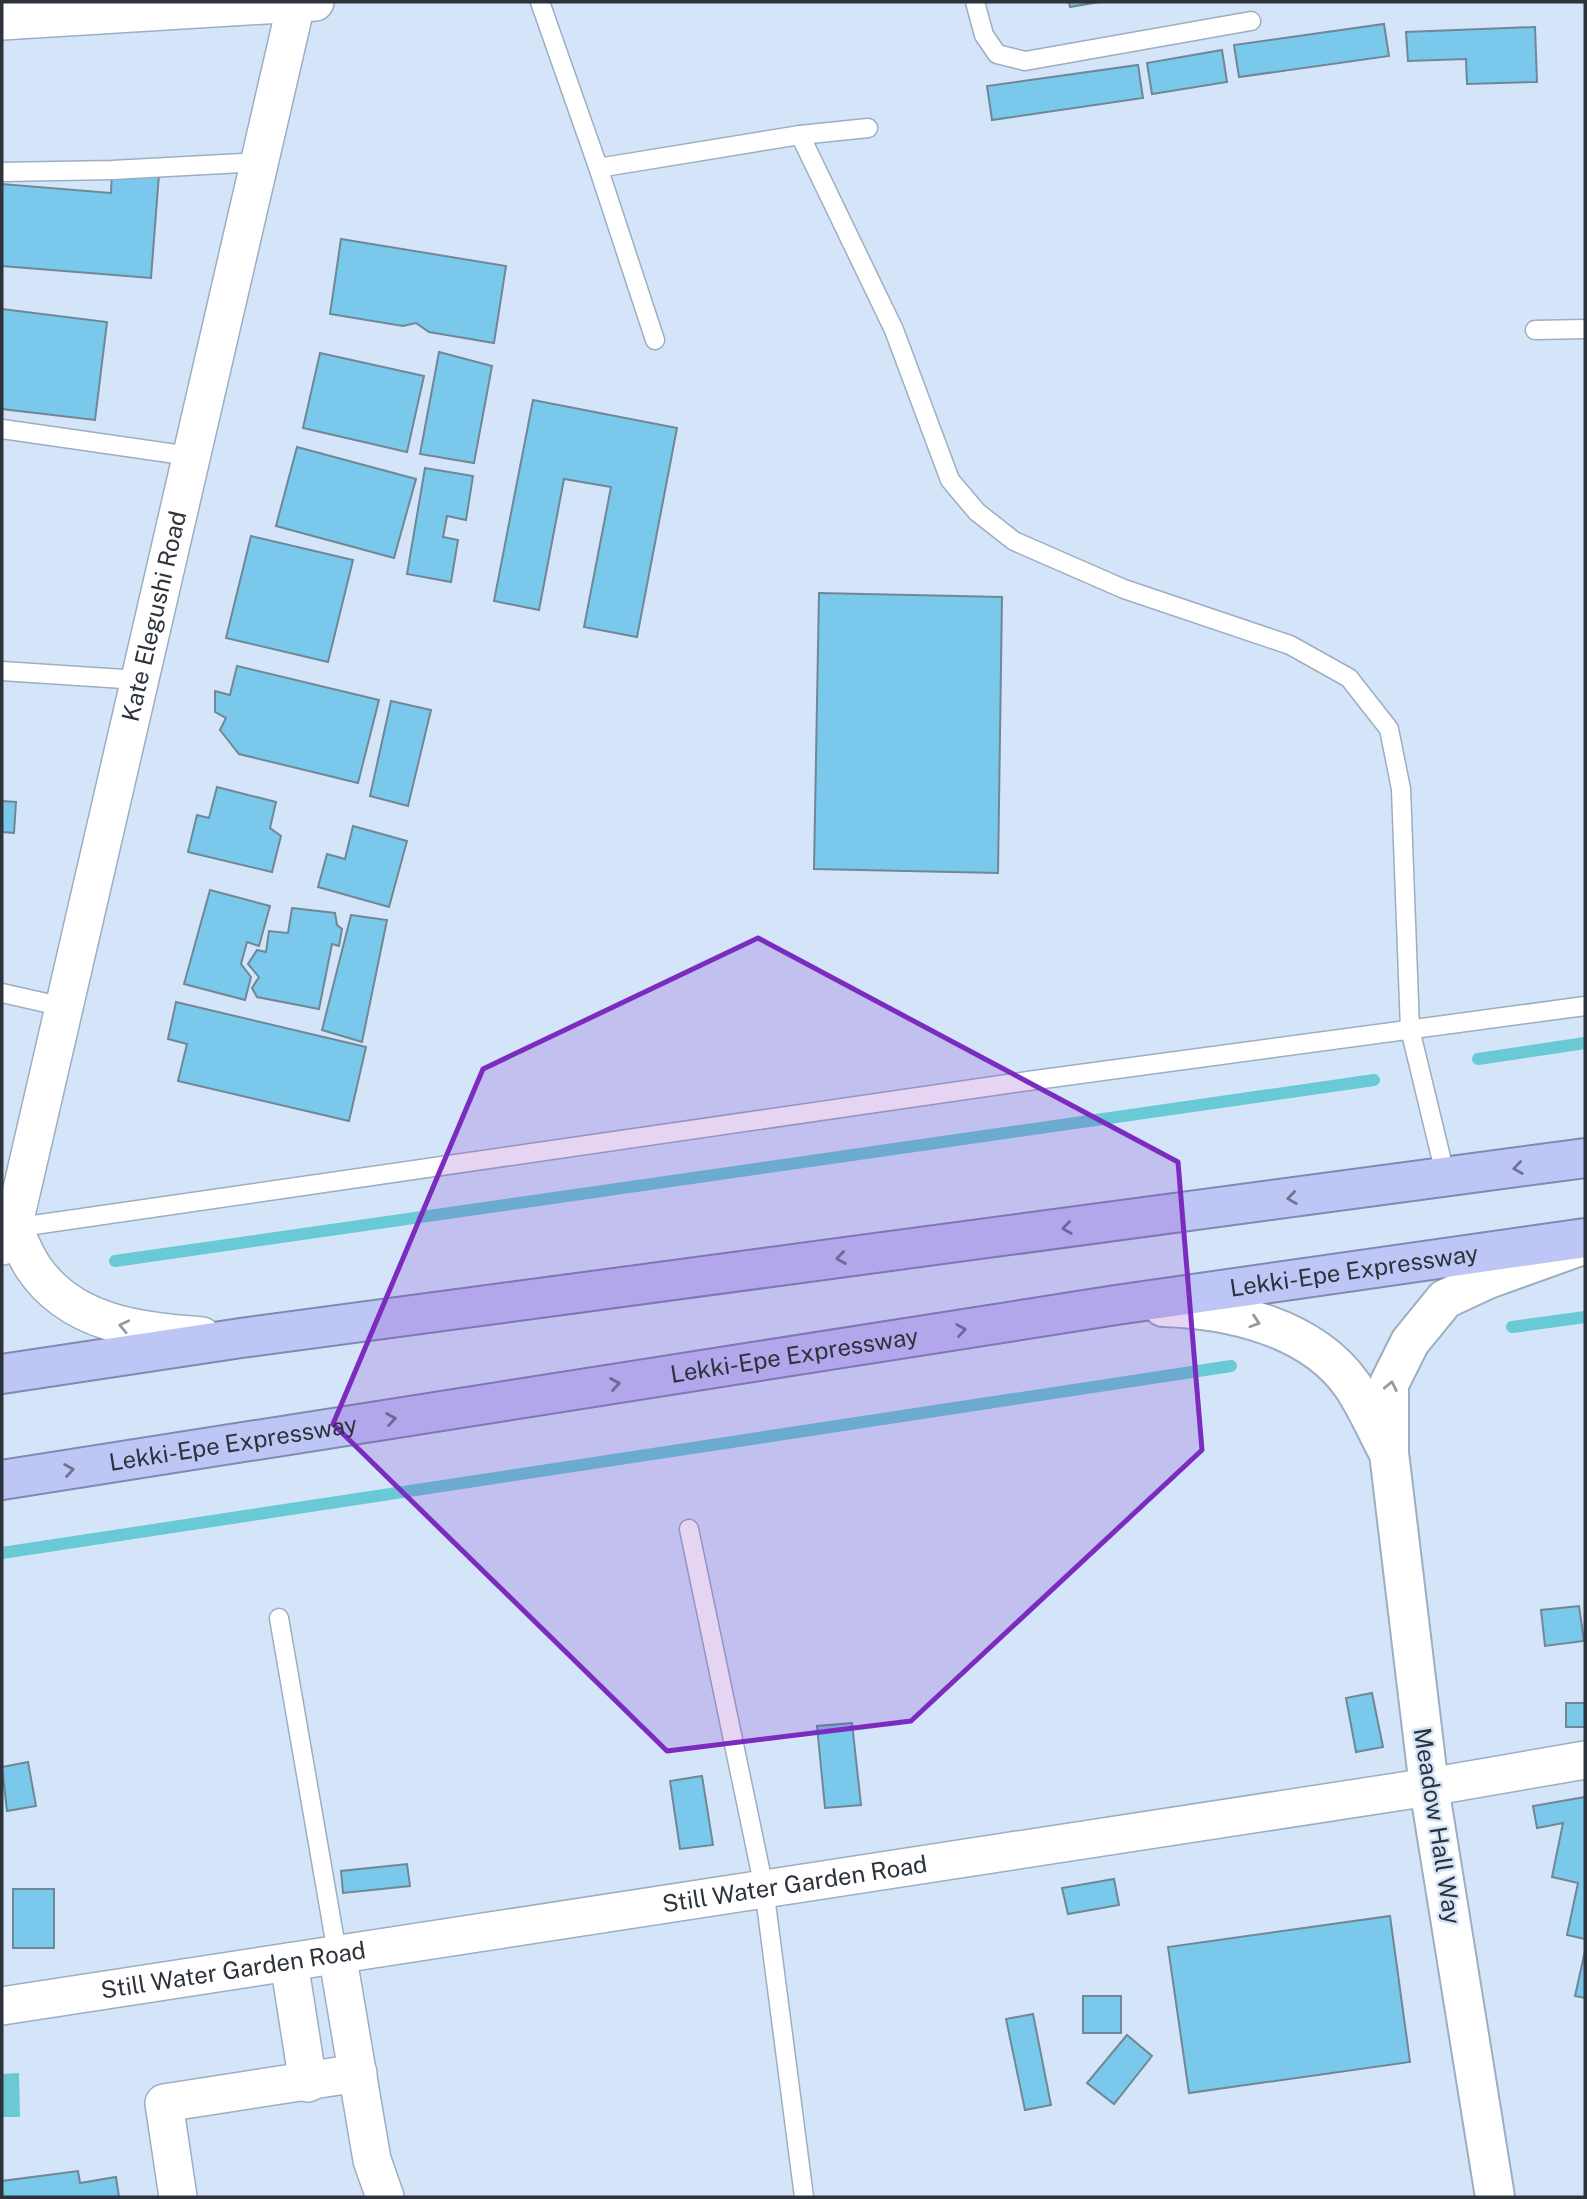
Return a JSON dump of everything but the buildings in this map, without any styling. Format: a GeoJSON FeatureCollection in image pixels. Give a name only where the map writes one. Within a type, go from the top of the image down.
{"type":"FeatureCollection","features":[{"type":"Feature","properties":{"kind":"highway"},"geometry":{"type":"LineString","coordinates":[[2,1374],[241,1338],[1585,1158]]}},
{"type":"Feature","properties":{"kind":"highway","name":"Lekki-Epe Expressway"},"geometry":{"type":"LineString","coordinates":[[2,1480],[1116,1305],[1585,1238]]}},
{"type":"Feature","properties":{"kind":"street"},"geometry":{"type":"LineString","coordinates":[[2,21],[214,6],[306,3]]}},
{"type":"Feature","properties":{"kind":"street","name":"Kate Elegushi Road"},"geometry":{"type":"LineString","coordinates":[[9,1222],[64,1007],[260,162],[306,3]]}},
{"type":"Feature","properties":{"kind":"street"},"geometry":{"type":"LineString","coordinates":[[9,1222],[34,1268],[62,1300],[104,1322],[154,1332],[241,1338]]}},
{"type":"Feature","properties":{"kind":"street"},"geometry":{"type":"LineString","coordinates":[[1388,1453],[1388,1384],[1410,1342],[1445,1299],[1488,1279],[1585,1244]]}},
{"type":"Feature","properties":{"kind":"street"},"geometry":{"type":"LineString","coordinates":[[1116,1305],[1207,1309],[1259,1322],[1315,1348],[1352,1384],[1388,1453]]}},
{"type":"Feature","properties":{"kind":"street","name":"Meadow Hall Way"},"geometry":{"type":"LineString","coordinates":[[1388,1453],[1429,1787],[1494,2197]]}},
{"type":"Feature","properties":{"kind":"street","name":"Still Water Garden Road"},"geometry":{"type":"LineString","coordinates":[[2,2006],[1429,1787],[1585,1760]]}},
{"type":"Feature","properties":{"kind":"street"},"geometry":{"type":"LineString","coordinates":[[337,1953],[372,2160],[385,2197]]}},
{"type":"Feature","properties":{"kind":"street"},"geometry":{"type":"LineString","coordinates":[[289,1962],[309,2082]]}},
{"type":"Feature","properties":{"kind":"street"},"geometry":{"type":"LineString","coordinates":[[178,2197],[164,2103],[358,2073]]}},
{"type":"Feature","properties":{"kind":"lane"},"geometry":{"type":"LineString","coordinates":[[540,2],[655,340]]}},
{"type":"Feature","properties":{"kind":"lane"},"geometry":{"type":"LineString","coordinates":[[975,2],[984,35],[997,54],[1025,61],[1251,21]]}},
{"type":"Feature","properties":{"kind":"lane"},"geometry":{"type":"LineString","coordinates":[[597,164],[618,167],[800,135],[868,128]]}},
{"type":"Feature","properties":{"kind":"lane"},"geometry":{"type":"LineString","coordinates":[[800,135],[894,330],[950,480],[977,512],[1014,541],[1124,589],[1290,645],[1349,678],[1388,729],[1401,789],[1410,1028],[1446,1178]]}},
{"type":"Feature","properties":{"kind":"lane"},"geometry":{"type":"LineString","coordinates":[[2,172],[113,170],[260,162]]}},
{"type":"Feature","properties":{"kind":"lane"},"geometry":{"type":"LineString","coordinates":[[1535,330],[1585,329]]}},
{"type":"Feature","properties":{"kind":"lane"},"geometry":{"type":"LineString","coordinates":[[2,429],[190,456]]}},
{"type":"Feature","properties":{"kind":"lane"},"geometry":{"type":"LineString","coordinates":[[2,671],[139,680]]}},
{"type":"Feature","properties":{"kind":"lane"},"geometry":{"type":"LineString","coordinates":[[2,993],[64,1007]]}},
{"type":"Feature","properties":{"kind":"lane"},"geometry":{"type":"LineString","coordinates":[[9,1222],[1585,1006]]}},
{"type":"Feature","properties":{"kind":"lane"},"geometry":{"type":"LineString","coordinates":[[689,1529],[764,1888],[804,2197]]}},
{"type":"Feature","properties":{"kind":"lane"},"geometry":{"type":"LineString","coordinates":[[279,1618],[337,1953]]}},
{"type":"Feature","properties":{"kind":"highlighted area"},"geometry":{"type":"Polygon","coordinates":[[[758,938],[1178,1162],[1202,1450],[911,1721],[667,1751],[333,1424],[483,1069],[758,938]]]}},
{"type":"Feature","properties":{"kind":"water"},"geometry":{"type":"Polygon","coordinates":[[[19,2073],[20,2117],[2,2117],[2,2074],[19,2073]]]}},
{"type":"Feature","properties":{"kind":"waterway"},"geometry":{"type":"LineString","coordinates":[[1478,1059],[1585,1043]]}},
{"type":"Feature","properties":{"kind":"waterway"},"geometry":{"type":"LineString","coordinates":[[115,1261],[1374,1080]]}},
{"type":"Feature","properties":{"kind":"waterway"},"geometry":{"type":"LineString","coordinates":[[1512,1327],[1585,1317]]}},
{"type":"Feature","properties":{"kind":"waterway"},"geometry":{"type":"LineString","coordinates":[[2,1553],[1231,1366]]}}]}
